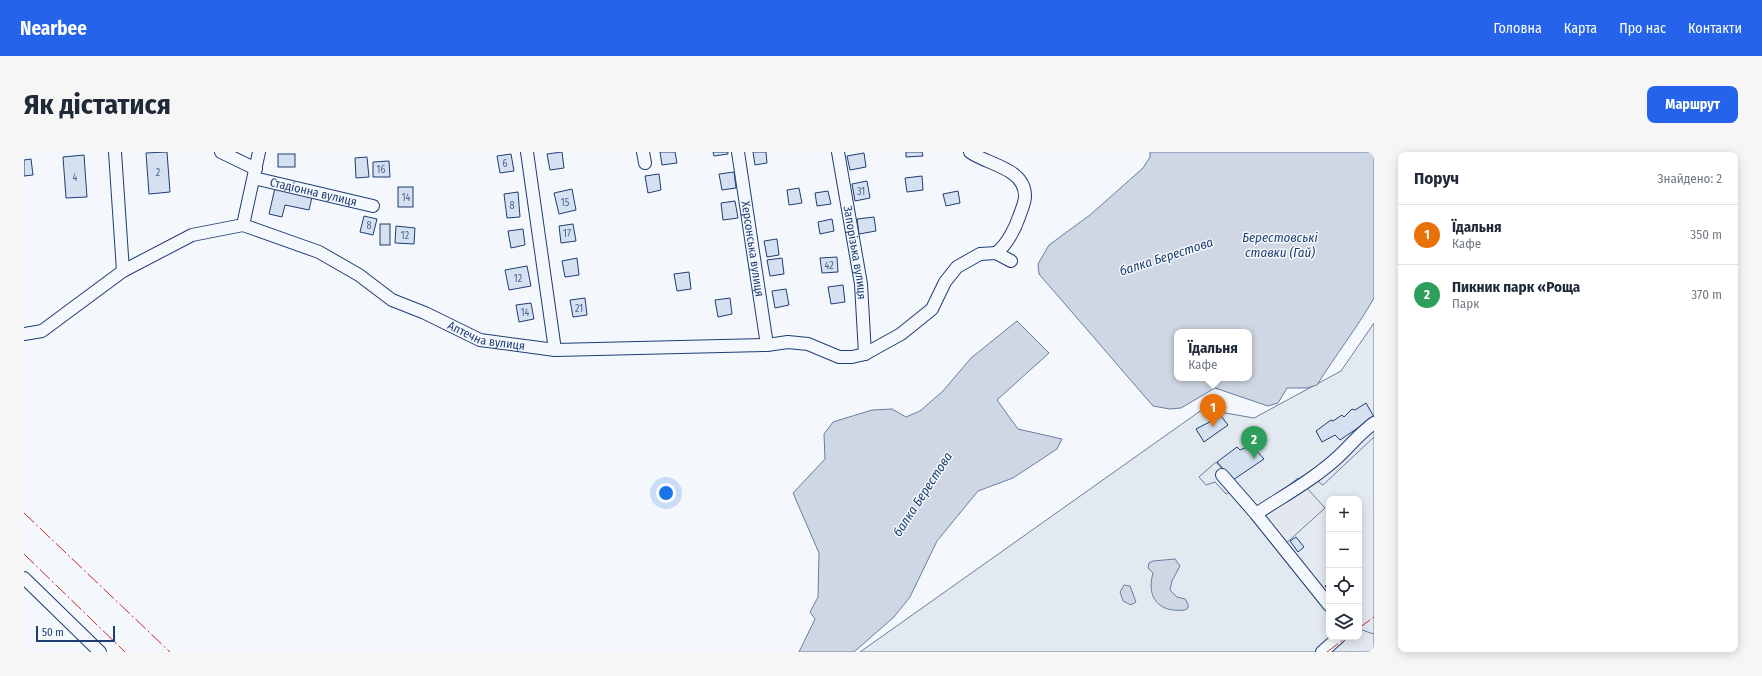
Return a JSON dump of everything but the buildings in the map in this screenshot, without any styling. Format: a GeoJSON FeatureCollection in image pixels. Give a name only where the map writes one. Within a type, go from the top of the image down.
{"type":"FeatureCollection","features":[{"type":"Feature","properties":{"kind":"street"},"geometry":{"type":"LineString","coordinates":[[115,152],[123,271]]}},
{"type":"Feature","properties":{"kind":"street"},"geometry":{"type":"LineString","coordinates":[[221,152],[255,174]]}},
{"type":"Feature","properties":{"kind":"street","name":"Стадіонна вулиця"},"geometry":{"type":"LineString","coordinates":[[243,225],[259,152]]}},
{"type":"Feature","properties":{"kind":"street"},"geometry":{"type":"LineString","coordinates":[[527,152],[555,350]]}},
{"type":"Feature","properties":{"kind":"street","name":"Херсонська вулиця"},"geometry":{"type":"LineString","coordinates":[[738,152],[767,345]]}},
{"type":"Feature","properties":{"kind":"street","name":"Запорізька вулиця"},"geometry":{"type":"LineString","coordinates":[[838,152],[861,284],[865,354]]}},
{"type":"Feature","properties":{"kind":"street"},"geometry":{"type":"LineString","coordinates":[[865,354],[901,334],[932,309],[945,282],[957,267],[980,254],[996,253],[1002,249],[1017,222],[1025,196],[1020,180],[1009,171],[970,152]]}},
{"type":"Feature","properties":{"kind":"street","name":"Стадіонна вулиця"},"geometry":{"type":"LineString","coordinates":[[255,174],[373,206]]}},
{"type":"Feature","properties":{"kind":"street"},"geometry":{"type":"LineString","coordinates":[[24,334],[42,331],[123,271],[192,235],[243,225]]}},
{"type":"Feature","properties":{"kind":"street","name":"Аптечна вулиця"},"geometry":{"type":"LineString","coordinates":[[243,225],[319,252],[359,275],[392,300],[425,313],[480,340],[555,350],[767,345],[788,342],[808,344],[840,357],[852,357],[865,354]]}},
{"type":"Feature","properties":{"kind":"street"},"geometry":{"type":"LineString","coordinates":[[996,253],[1011,261]]}},
{"type":"Feature","properties":{"kind":"street"},"geometry":{"type":"LineString","coordinates":[[1256,514],[1303,484],[1338,457],[1361,432],[1374,423]]}},
{"type":"Feature","properties":{"kind":"street"},"geometry":{"type":"LineString","coordinates":[[1222,475],[1256,514],[1328,604]]}},
{"type":"Feature","properties":{"kind":"street"},"geometry":{"type":"LineString","coordinates":[[24,578],[100,652]]}},
{"type":"Feature","properties":{"kind":"street"},"geometry":{"type":"LineString","coordinates":[[1322,652],[1336,640]]}},
{"type":"Feature","properties":{"kind":"shaded area"},"geometry":{"type":"Polygon","coordinates":[[[1374,323],[1374,652],[860,652],[1203,409],[1254,418],[1341,371],[1374,323]]]}},
{"type":"Feature","properties":{"kind":"shaded area"},"geometry":{"type":"Polygon","coordinates":[[[1374,430],[1374,437],[1323,485],[1312,477],[1374,430]]]}},
{"type":"Feature","properties":{"kind":"shaded area"},"geometry":{"type":"Polygon","coordinates":[[[1216,462],[1239,488],[1226,494],[1215,482],[1206,485],[1199,477],[1216,462]]]}},
{"type":"Feature","properties":{"kind":"shaded area"},"geometry":{"type":"Polygon","coordinates":[[[1298,478],[1325,508],[1282,547],[1256,514],[1298,478]]]}},
{"type":"Feature","properties":{"kind":"shaded area"},"geometry":{"type":"Polygon","coordinates":[[[1362,630],[1374,634],[1374,652],[1327,652],[1343,640],[1362,640],[1362,630]]]}},
{"type":"Feature","properties":{"kind":"water","name":"Берестовські ставки (Гай)"},"geometry":{"type":"Polygon","coordinates":[[[1150,152],[1374,152],[1374,298],[1317,385],[1307,388],[1287,388],[1278,403],[1268,406],[1215,388],[1181,408],[1170,409],[1153,406],[1039,274],[1038,264],[1049,245],[1090,215],[1143,168],[1150,157],[1150,152]]]}},
{"type":"Feature","properties":{"kind":"water","name":"балка Берестова"},"geometry":{"type":"Polygon","coordinates":[[[1017,321],[1049,353],[997,400],[1018,429],[1062,439],[1057,449],[1013,478],[978,491],[937,541],[910,597],[894,617],[854,652],[799,652],[815,619],[810,612],[818,597],[819,553],[793,493],[825,459],[824,434],[833,422],[872,410],[892,409],[906,417],[920,411],[943,391],[971,358],[1017,321]]]}},
{"type":"Feature","properties":{"kind":"water"},"geometry":{"type":"Polygon","coordinates":[[[1175,559],[1180,566],[1172,581],[1170,590],[1177,597],[1185,599],[1188,604],[1188,608],[1185,610],[1168,609],[1162,606],[1157,602],[1151,590],[1153,573],[1148,568],[1149,563],[1153,561],[1175,559]]]}},
{"type":"Feature","properties":{"kind":"water"},"geometry":{"type":"Polygon","coordinates":[[[1124,585],[1130,586],[1136,602],[1131,605],[1123,601],[1120,592],[1124,585]]]}},
{"type":"Feature","properties":{"kind":"power"},"geometry":{"type":"LineString","coordinates":[[24,513],[170,652]]}},
{"type":"Feature","properties":{"kind":"power"},"geometry":{"type":"LineString","coordinates":[[24,554],[125,652]]}},
{"type":"Feature","properties":{"kind":"power"},"geometry":{"type":"LineString","coordinates":[[1362,626],[1374,617]]}},
{"type":"Feature","properties":{"kind":"power"},"geometry":{"type":"LineString","coordinates":[[1327,652],[1343,640]]}},
{"type":"Feature","properties":{"kind":"place","name":"Їдальня"},"geometry":{"type":"Point","coordinates":[1213,427]}},
{"type":"Feature","properties":{"kind":"place","name":"Пикник парк «Роща"},"geometry":{"type":"Point","coordinates":[1254,459]}}]}
